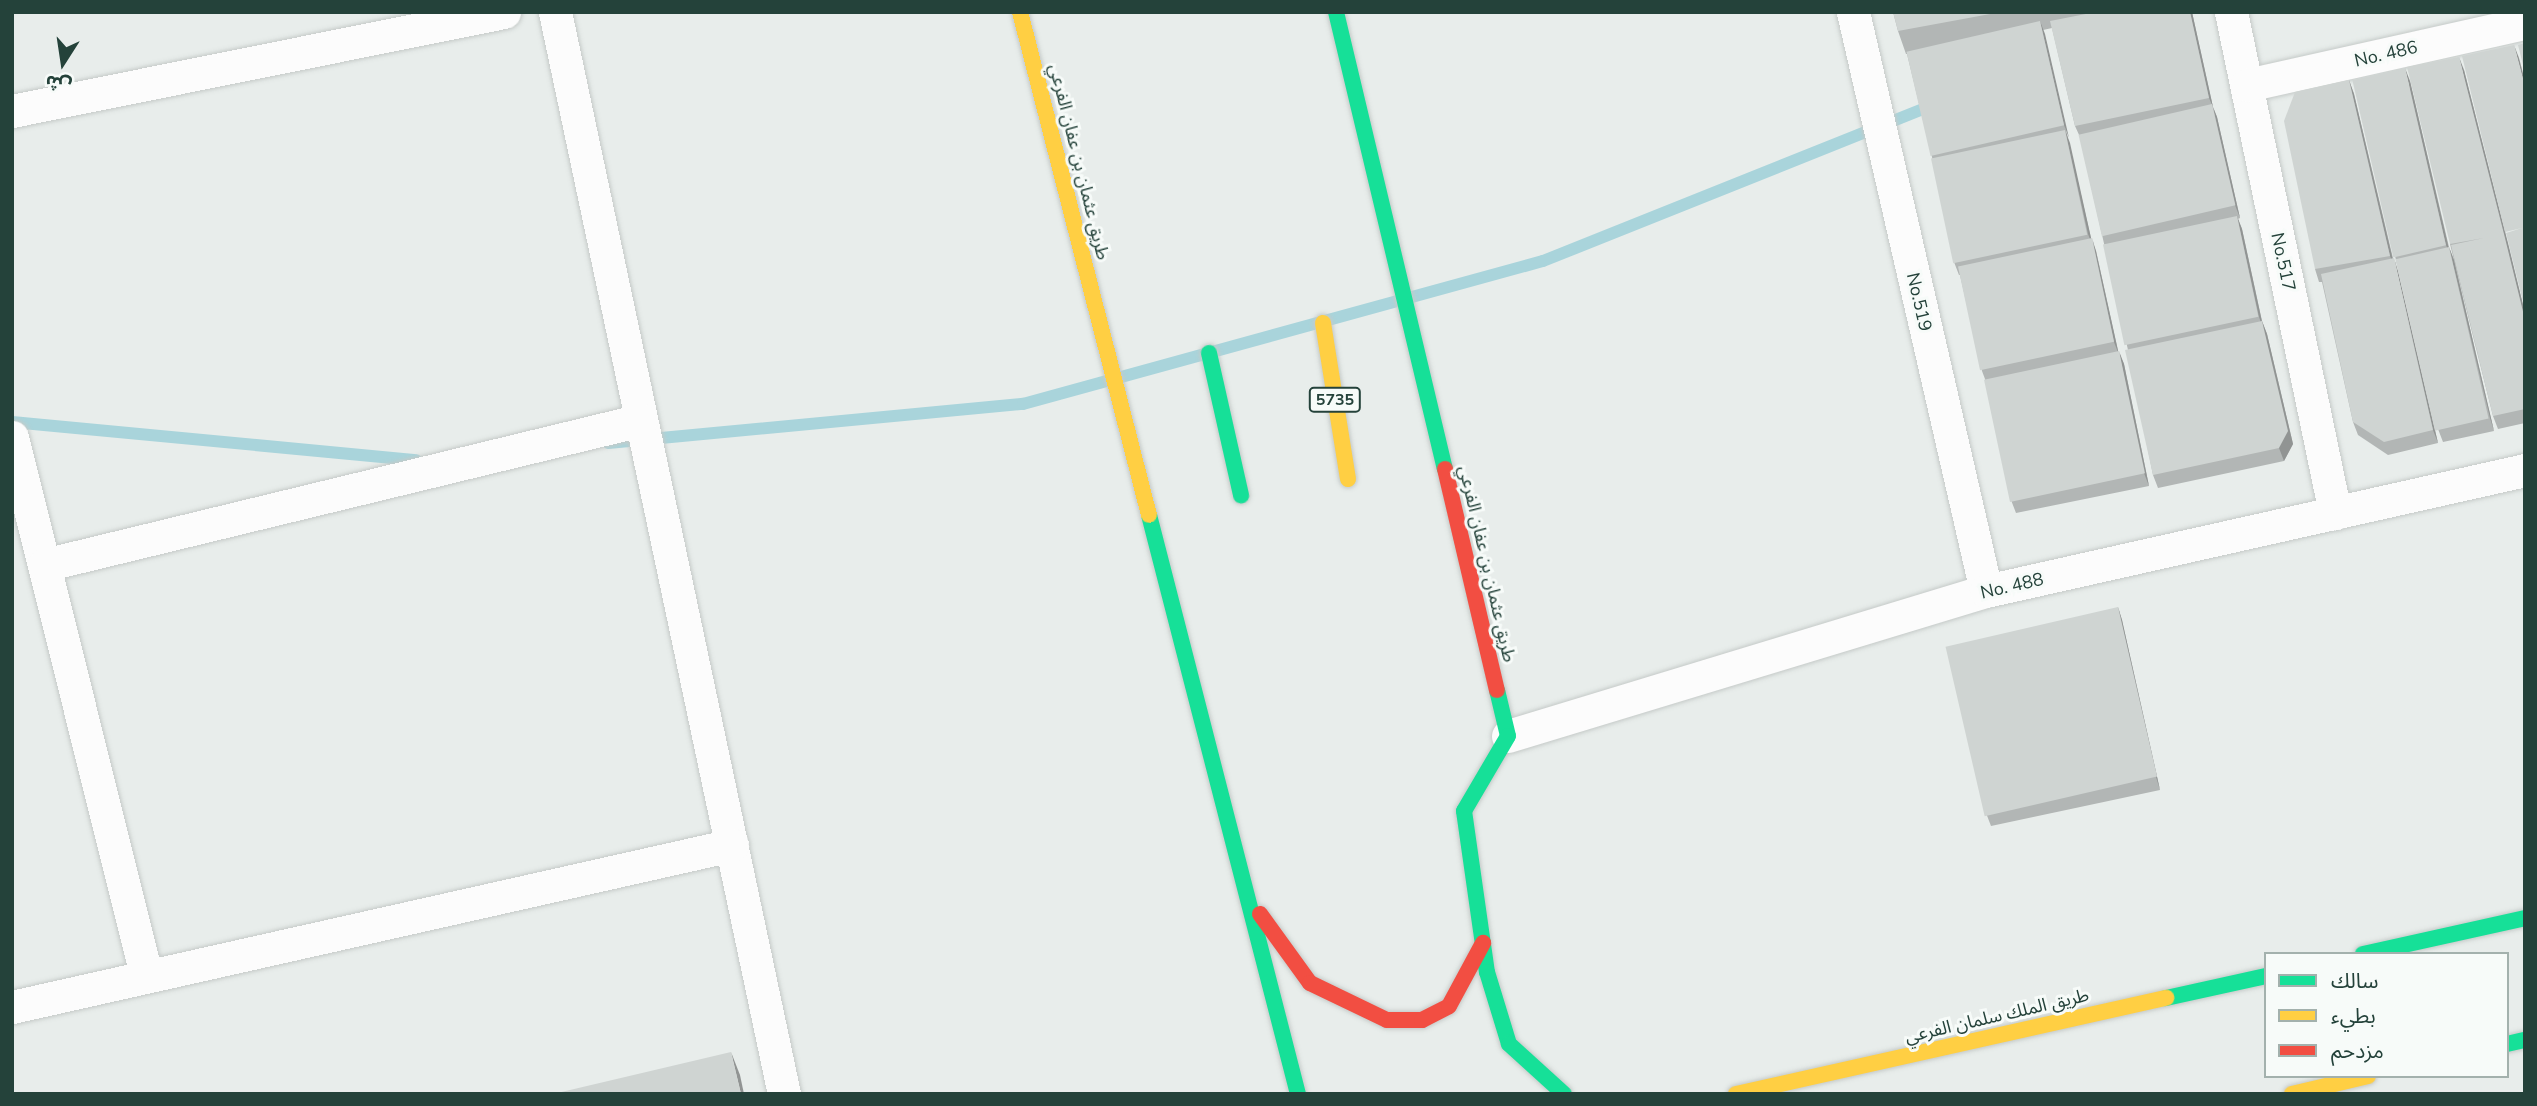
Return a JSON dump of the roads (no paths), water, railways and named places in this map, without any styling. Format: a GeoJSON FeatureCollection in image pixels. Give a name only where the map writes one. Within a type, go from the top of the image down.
{"type":"FeatureCollection","features":[{"type":"Feature","properties":{"kind":"main road","name":"طريق عثمان بن عفان الفرعي"},"geometry":{"type":"LineString","coordinates":[[1020,12],[1298,1094]]}},
{"type":"Feature","properties":{"kind":"main road","name":"طريق عثمان بن عفان الفرعي"},"geometry":{"type":"LineString","coordinates":[[1336,12],[1508,736]]}},
{"type":"Feature","properties":{"kind":"main road","name":"5735"},"geometry":{"type":"LineString","coordinates":[[1323,323],[1348,478]]}},
{"type":"Feature","properties":{"kind":"main road"},"geometry":{"type":"LineString","coordinates":[[1209,353],[1241,495]]}},
{"type":"Feature","properties":{"kind":"main road"},"geometry":{"type":"LineString","coordinates":[[1508,736],[1464,811],[1483,943],[1509,1044],[1564,1094]]}},
{"type":"Feature","properties":{"kind":"main road"},"geometry":{"type":"LineString","coordinates":[[1248,898],[1310,983],[1387,1020],[1422,1020],[1449,1006],[1483,943]]}},
{"type":"Feature","properties":{"kind":"main road"},"geometry":{"type":"LineString","coordinates":[[2372,952],[2525,918]]}},
{"type":"Feature","properties":{"kind":"main road","name":"طريق الملك سلمان الفرعي"},"geometry":{"type":"LineString","coordinates":[[1736,1094],[2264,976]]}},
{"type":"Feature","properties":{"kind":"main road"},"geometry":{"type":"LineString","coordinates":[[2292,1094],[2360,1078]]}},
{"type":"Feature","properties":{"kind":"street"},"geometry":{"type":"LineString","coordinates":[[12,111],[505,12]]}},
{"type":"Feature","properties":{"kind":"street"},"geometry":{"type":"LineString","coordinates":[[555,12],[785,1094]]}},
{"type":"Feature","properties":{"kind":"street","name":"No.519"},"geometry":{"type":"LineString","coordinates":[[1853,12],[1986,591]]}},
{"type":"Feature","properties":{"kind":"street","name":"No.517"},"geometry":{"type":"LineString","coordinates":[[2231,12],[2335,513]]}},
{"type":"Feature","properties":{"kind":"street","name":"No. 486"},"geometry":{"type":"LineString","coordinates":[[2247,85],[2525,23]]}},
{"type":"Feature","properties":{"kind":"street"},"geometry":{"type":"LineString","coordinates":[[44,565],[641,420]]}},
{"type":"Feature","properties":{"kind":"street"},"geometry":{"type":"LineString","coordinates":[[12,437],[146,975]]}},
{"type":"Feature","properties":{"kind":"street","name":"No. 488"},"geometry":{"type":"LineString","coordinates":[[1508,736],[1986,591],[2525,470]]}},
{"type":"Feature","properties":{"kind":"street"},"geometry":{"type":"LineString","coordinates":[[12,1007],[732,845]]}},
{"type":"Feature","properties":{"kind":"waterway"},"geometry":{"type":"LineString","coordinates":[[608,443],[1023,404],[1543,261],[1935,104]]}},
{"type":"Feature","properties":{"kind":"waterway"},"geometry":{"type":"LineString","coordinates":[[12,422],[416,460]]}}]}
